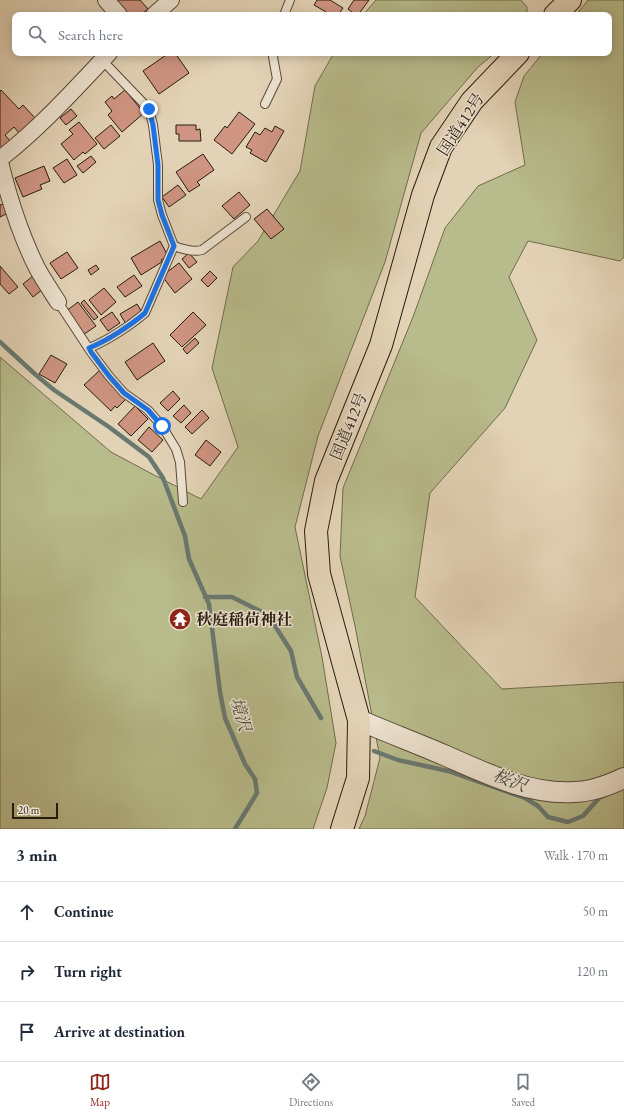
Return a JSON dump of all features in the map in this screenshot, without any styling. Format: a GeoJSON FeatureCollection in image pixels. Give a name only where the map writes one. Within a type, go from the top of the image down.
{"type":"FeatureCollection","features":[{"type":"Feature","properties":{"kind":"highway"},"geometry":{"type":"LineString","coordinates":[[558,12],[570,0]]}},
{"type":"Feature","properties":{"kind":"highway","name":"国道412号"},"geometry":{"type":"LineString","coordinates":[[342,829],[358,778],[359,720],[319,574],[316,531],[326,481],[381,345],[423,195],[441,147],[472,101],[515,56]]}},
{"type":"Feature","properties":{"kind":"street"},"geometry":{"type":"LineString","coordinates":[[106,0],[116,12]]}},
{"type":"Feature","properties":{"kind":"street"},"geometry":{"type":"LineString","coordinates":[[157,12],[171,0]]}},
{"type":"Feature","properties":{"kind":"street"},"geometry":{"type":"LineString","coordinates":[[58,302],[38,269],[26,244],[12,207],[0,161],[52,112],[106,56]]}},
{"type":"Feature","properties":{"kind":"street"},"geometry":{"type":"LineString","coordinates":[[359,720],[486,773],[549,792],[575,792],[596,788],[624,778]]}},
{"type":"Feature","properties":{"kind":"lane"},"geometry":{"type":"LineString","coordinates":[[285,12],[290,0]]}},
{"type":"Feature","properties":{"kind":"lane"},"geometry":{"type":"LineString","coordinates":[[89,348],[98,345],[145,313],[174,246],[158,200],[158,165],[153,125],[149,109],[106,56]]}},
{"type":"Feature","properties":{"kind":"lane"},"geometry":{"type":"LineString","coordinates":[[265,104],[277,79],[273,56]]}},
{"type":"Feature","properties":{"kind":"lane"},"geometry":{"type":"LineString","coordinates":[[174,246],[198,251],[202,250],[246,217]]}},
{"type":"Feature","properties":{"kind":"lane"},"geometry":{"type":"LineString","coordinates":[[58,302],[91,352],[109,376],[124,393],[148,410],[162,426],[176,449],[180,462],[183,502]]}},
{"type":"Feature","properties":{"kind":"green space"},"geometry":{"type":"Polygon","coordinates":[[[376,0],[521,0],[527,7],[527,12],[366,12],[376,0]]]}},
{"type":"Feature","properties":{"kind":"green space"},"geometry":{"type":"Polygon","coordinates":[[[588,0],[624,0],[624,257],[620,261],[528,241],[509,277],[537,340],[505,408],[430,493],[415,597],[502,689],[624,682],[624,829],[359,829],[365,816],[380,758],[340,556],[343,488],[413,317],[445,228],[478,186],[525,165],[515,102],[524,76],[541,56],[612,56],[612,12],[578,12],[588,0]]]}},
{"type":"Feature","properties":{"kind":"green space"},"geometry":{"type":"Polygon","coordinates":[[[332,56],[491,56],[478,67],[421,133],[385,262],[318,436],[295,527],[322,657],[336,743],[327,788],[313,829],[0,829],[0,357],[111,452],[201,499],[238,447],[212,368],[233,267],[258,241],[300,171],[315,86],[332,56]]]}},
{"type":"Feature","properties":{"kind":"building"},"geometry":{"type":"Polygon","coordinates":[[[117,0],[140,0],[148,9],[144,12],[126,12],[117,0]]]}},
{"type":"Feature","properties":{"kind":"building"},"geometry":{"type":"Polygon","coordinates":[[[317,0],[330,0],[343,8],[340,12],[326,12],[314,5],[317,0]]]}},
{"type":"Feature","properties":{"kind":"building"},"geometry":{"type":"Polygon","coordinates":[[[354,0],[369,0],[360,12],[352,12],[348,9],[354,0]]]}},
{"type":"Feature","properties":{"kind":"building"},"geometry":{"type":"Polygon","coordinates":[[[165,56],[177,56],[189,73],[159,94],[143,71],[165,56]]]}},
{"type":"Feature","properties":{"kind":"building"},"geometry":{"type":"Polygon","coordinates":[[[1,90],[19,109],[23,105],[35,118],[19,133],[14,127],[5,135],[10,141],[0,150],[0,91],[1,90]]]}},
{"type":"Feature","properties":{"kind":"building"},"geometry":{"type":"Polygon","coordinates":[[[125,90],[144,113],[122,132],[108,115],[112,111],[105,102],[112,96],[114,99],[125,90]]]}},
{"type":"Feature","properties":{"kind":"building"},"geometry":{"type":"Polygon","coordinates":[[[71,109],[77,116],[66,125],[60,118],[71,109]]]}},
{"type":"Feature","properties":{"kind":"building"},"geometry":{"type":"Polygon","coordinates":[[[239,112],[255,124],[232,154],[214,140],[225,126],[227,128],[239,112]]]}},
{"type":"Feature","properties":{"kind":"building"},"geometry":{"type":"Polygon","coordinates":[[[79,122],[97,144],[85,154],[83,152],[74,160],[61,144],[73,134],[69,130],[79,122]]]}},
{"type":"Feature","properties":{"kind":"building"},"geometry":{"type":"Polygon","coordinates":[[[111,125],[120,136],[104,149],[95,138],[111,125]]]}},
{"type":"Feature","properties":{"kind":"building"},"geometry":{"type":"Polygon","coordinates":[[[176,125],[196,125],[196,130],[200,129],[201,141],[179,141],[179,134],[176,134],[176,125]]]}},
{"type":"Feature","properties":{"kind":"building"},"geometry":{"type":"Polygon","coordinates":[[[275,126],[284,131],[266,162],[250,153],[252,150],[246,147],[255,132],[260,135],[265,128],[272,132],[275,126]]]}},
{"type":"Feature","properties":{"kind":"building"},"geometry":{"type":"Polygon","coordinates":[[[203,154],[214,170],[197,182],[200,185],[189,192],[176,172],[203,154]]]}},
{"type":"Feature","properties":{"kind":"building"},"geometry":{"type":"Polygon","coordinates":[[[91,156],[96,162],[83,173],[77,166],[91,156]]]}},
{"type":"Feature","properties":{"kind":"building"},"geometry":{"type":"Polygon","coordinates":[[[67,159],[77,175],[64,183],[53,168],[67,159]]]}},
{"type":"Feature","properties":{"kind":"building"},"geometry":{"type":"Polygon","coordinates":[[[44,166],[50,181],[40,185],[42,189],[23,197],[15,178],[44,166]]]}},
{"type":"Feature","properties":{"kind":"building"},"geometry":{"type":"Polygon","coordinates":[[[178,185],[186,195],[169,207],[162,197],[178,185]]]}},
{"type":"Feature","properties":{"kind":"building"},"geometry":{"type":"Polygon","coordinates":[[[239,192],[250,205],[234,219],[222,206],[239,192]]]}},
{"type":"Feature","properties":{"kind":"building"},"geometry":{"type":"Polygon","coordinates":[[[3,204],[8,213],[0,217],[0,205],[3,204]]]}},
{"type":"Feature","properties":{"kind":"building"},"geometry":{"type":"Polygon","coordinates":[[[267,209],[284,229],[271,239],[254,219],[267,209]]]}},
{"type":"Feature","properties":{"kind":"building"},"geometry":{"type":"Polygon","coordinates":[[[160,241],[168,256],[161,260],[162,262],[141,275],[131,258],[160,241]]]}},
{"type":"Feature","properties":{"kind":"building"},"geometry":{"type":"Polygon","coordinates":[[[67,252],[78,268],[61,279],[50,263],[67,252]]]}},
{"type":"Feature","properties":{"kind":"building"},"geometry":{"type":"Polygon","coordinates":[[[189,253],[197,262],[189,268],[182,259],[189,253]]]}},
{"type":"Feature","properties":{"kind":"building"},"geometry":{"type":"Polygon","coordinates":[[[179,263],[192,279],[175,293],[162,276],[179,263]]]}},
{"type":"Feature","properties":{"kind":"building"},"geometry":{"type":"Polygon","coordinates":[[[96,265],[99,269],[91,275],[88,270],[96,265]]]}},
{"type":"Feature","properties":{"kind":"building"},"geometry":{"type":"Polygon","coordinates":[[[0,266],[18,287],[9,294],[0,284],[0,266]]]}},
{"type":"Feature","properties":{"kind":"building"},"geometry":{"type":"Polygon","coordinates":[[[210,271],[217,278],[208,287],[201,280],[210,271]]]}},
{"type":"Feature","properties":{"kind":"building"},"geometry":{"type":"Polygon","coordinates":[[[134,275],[142,286],[125,297],[117,287],[134,275]]]}},
{"type":"Feature","properties":{"kind":"building"},"geometry":{"type":"Polygon","coordinates":[[[33,276],[43,289],[33,297],[23,284],[33,276]]]}},
{"type":"Feature","properties":{"kind":"building"},"geometry":{"type":"Polygon","coordinates":[[[104,288],[116,302],[101,315],[89,300],[104,288]]]}},
{"type":"Feature","properties":{"kind":"building"},"geometry":{"type":"Polygon","coordinates":[[[84,300],[98,317],[94,320],[81,303],[84,300]]]}},
{"type":"Feature","properties":{"kind":"building"},"geometry":{"type":"Polygon","coordinates":[[[78,302],[96,326],[83,335],[65,312],[78,302]]]}},
{"type":"Feature","properties":{"kind":"building"},"geometry":{"type":"Polygon","coordinates":[[[137,304],[143,314],[126,324],[120,314],[137,304]]]}},
{"type":"Feature","properties":{"kind":"building"},"geometry":{"type":"Polygon","coordinates":[[[112,312],[120,323],[108,331],[100,320],[112,312]]]}},
{"type":"Feature","properties":{"kind":"building"},"geometry":{"type":"Polygon","coordinates":[[[193,312],[206,325],[182,347],[170,335],[193,312]]]}},
{"type":"Feature","properties":{"kind":"building"},"geometry":{"type":"Polygon","coordinates":[[[195,338],[199,343],[187,354],[183,349],[195,338]]]}},
{"type":"Feature","properties":{"kind":"building"},"geometry":{"type":"Polygon","coordinates":[[[153,343],[165,361],[137,380],[125,362],[153,343]]]}},
{"type":"Feature","properties":{"kind":"building"},"geometry":{"type":"Polygon","coordinates":[[[51,355],[67,364],[55,383],[39,374],[51,355]]]}},
{"type":"Feature","properties":{"kind":"building"},"geometry":{"type":"Polygon","coordinates":[[[100,370],[127,398],[117,408],[115,406],[111,411],[84,385],[100,370]]]}},
{"type":"Feature","properties":{"kind":"building"},"geometry":{"type":"Polygon","coordinates":[[[173,391],[180,399],[168,411],[160,403],[173,391]]]}},
{"type":"Feature","properties":{"kind":"building"},"geometry":{"type":"Polygon","coordinates":[[[184,405],[191,413],[181,423],[173,416],[184,405]]]}},
{"type":"Feature","properties":{"kind":"building"},"geometry":{"type":"Polygon","coordinates":[[[135,406],[148,419],[131,436],[118,424],[135,406]]]}},
{"type":"Feature","properties":{"kind":"building"},"geometry":{"type":"Polygon","coordinates":[[[202,410],[209,418],[192,434],[185,427],[202,410]]]}},
{"type":"Feature","properties":{"kind":"building"},"geometry":{"type":"Polygon","coordinates":[[[149,427],[163,440],[152,452],[138,440],[149,427]]]}},
{"type":"Feature","properties":{"kind":"building"},"geometry":{"type":"Polygon","coordinates":[[[206,440],[221,452],[210,466],[195,455],[206,440]]]}},
{"type":"Feature","properties":{"kind":"waterway","name":"境沢"},"geometry":{"type":"LineString","coordinates":[[0,342],[54,390],[109,427],[149,457],[163,478],[185,536],[189,559],[209,604],[220,692],[225,718],[245,764],[255,779],[257,793],[235,829]]}},
{"type":"Feature","properties":{"kind":"waterway","name":"桜沢"},"geometry":{"type":"LineString","coordinates":[[205,597],[232,597],[260,611],[270,618],[291,651],[297,677],[321,718]]}},
{"type":"Feature","properties":{"kind":"waterway","name":"桜沢"},"geometry":{"type":"LineString","coordinates":[[374,751],[398,760],[448,771],[525,798],[538,806],[548,817],[568,822],[583,816],[600,797],[604,796]]}},
{"type":"Feature","properties":{"kind":"place","name":"秋庭稲荷神社"},"geometry":{"type":"Point","coordinates":[180,619]}},
{"type":"Feature","properties":{"kind":"route"},"geometry":{"type":"LineString","coordinates":[[149,109],[153,125],[158,165],[158,200],[174,246],[145,313],[98,345],[89,348],[109,376],[124,393],[148,410],[162,426]]}}]}
